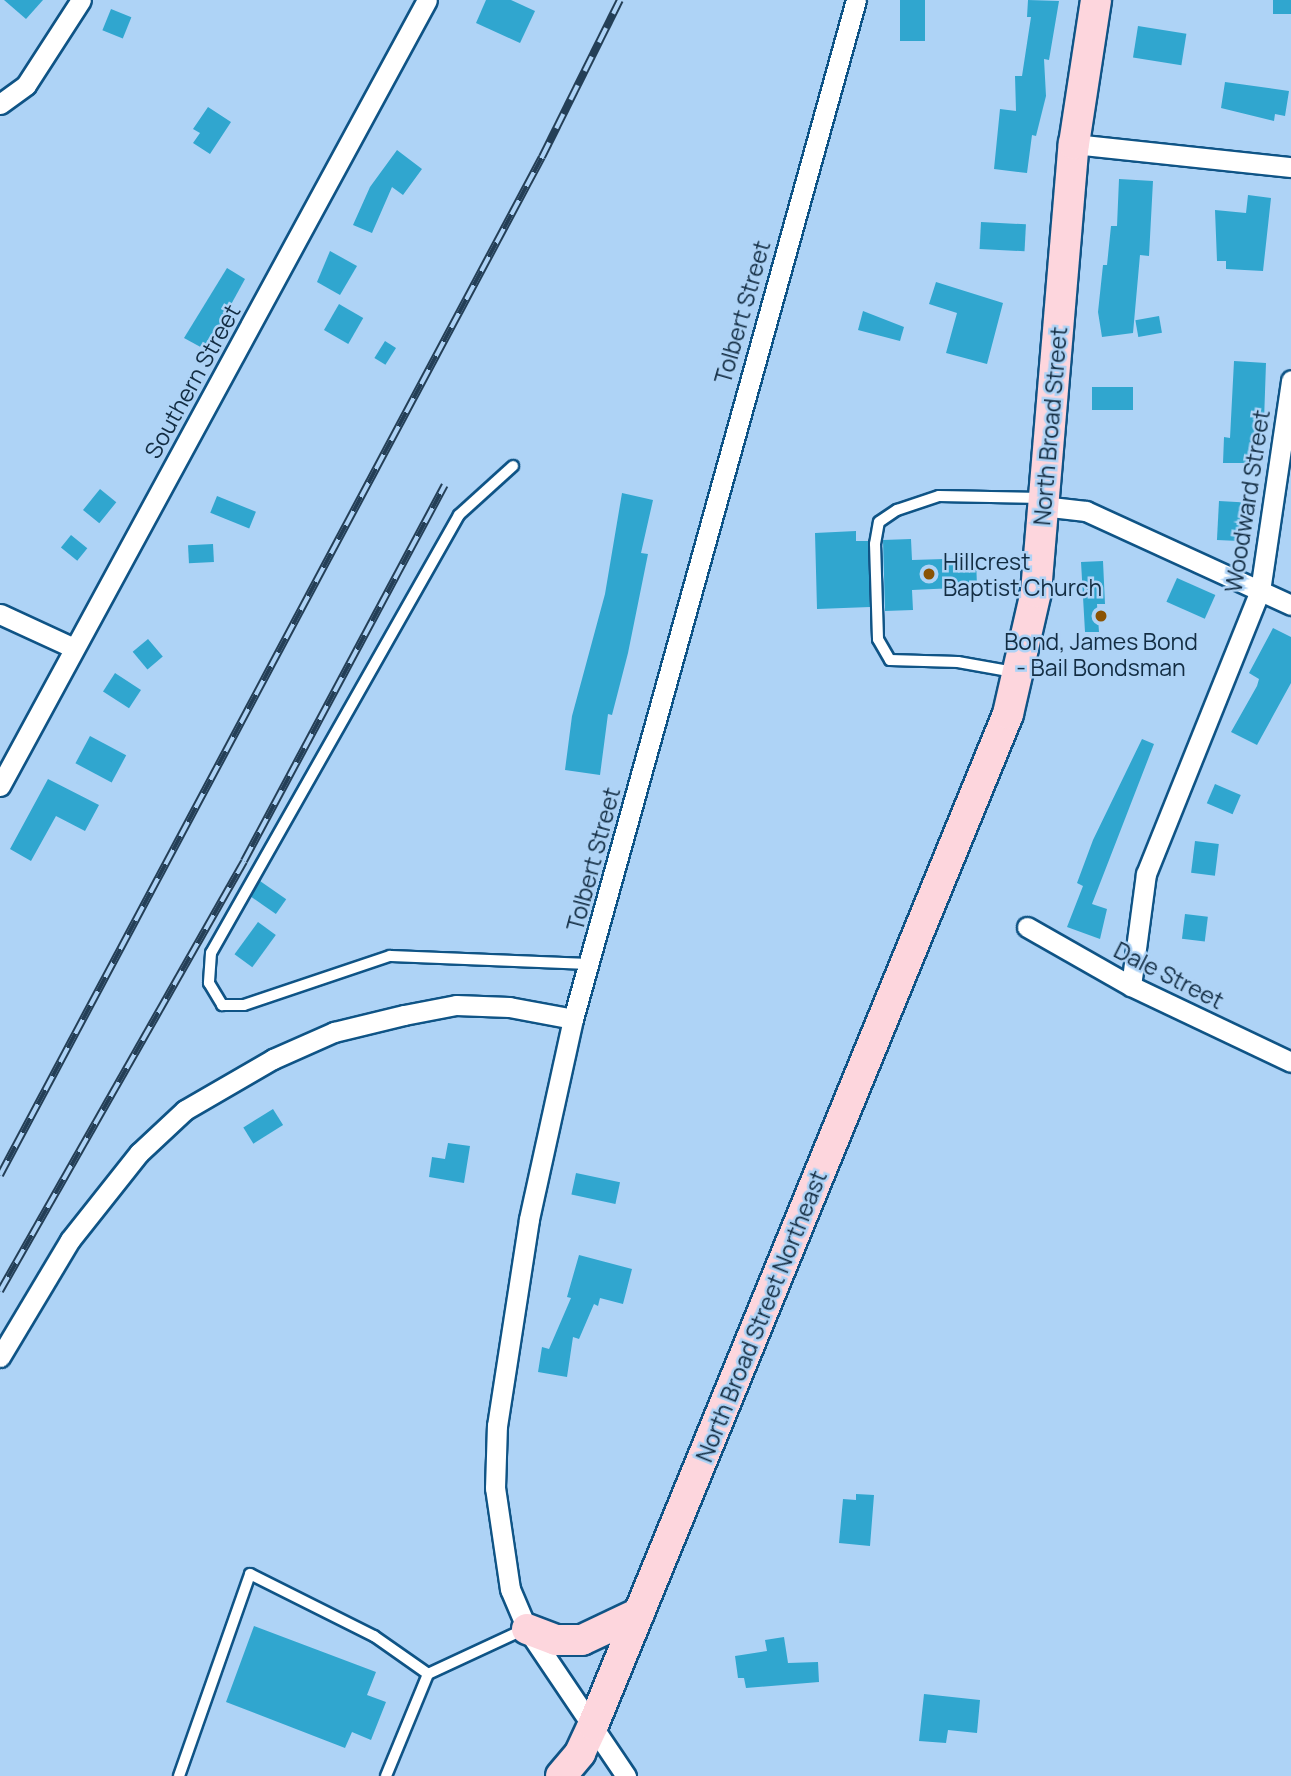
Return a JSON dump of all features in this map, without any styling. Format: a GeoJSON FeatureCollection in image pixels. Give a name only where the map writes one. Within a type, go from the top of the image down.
{"type":"FeatureCollection","features":[{"type":"Feature","properties":{"kind":"main road","name":"North Broad Street"},"geometry":{"type":"LineString","coordinates":[[942,880],[1008,714],[1036,592],[1074,144],[1096,0]]}},
{"type":"Feature","properties":{"kind":"main road","name":"North Broad Street Northeast"},"geometry":{"type":"LineString","coordinates":[[561,1776],[581,1764],[593,1725],[942,880]]}},
{"type":"Feature","properties":{"kind":"main road"},"geometry":{"type":"LineString","coordinates":[[527,1629],[555,1640],[582,1640],[639,1613]]}},
{"type":"Feature","properties":{"kind":"street"},"geometry":{"type":"LineString","coordinates":[[0,104],[26,85],[81,0]]}},
{"type":"Feature","properties":{"kind":"street","name":"Southern Street"},"geometry":{"type":"LineString","coordinates":[[0,786],[427,0]]}},
{"type":"Feature","properties":{"kind":"street","name":"Tolbert Street"},"geometry":{"type":"LineString","coordinates":[[626,1776],[527,1629],[510,1589],[495,1488],[497,1426],[529,1219],[573,1019],[743,395],[856,0]]}},
{"type":"Feature","properties":{"kind":"street"},"geometry":{"type":"LineString","coordinates":[[1074,144],[1291,167]]}},
{"type":"Feature","properties":{"kind":"street","name":"Woodward Street"},"geometry":{"type":"LineString","coordinates":[[1132,986],[1146,874],[1260,591],[1291,380]]}},
{"type":"Feature","properties":{"kind":"street"},"geometry":{"type":"LineString","coordinates":[[1043,502],[1086,511],[1291,605]]}},
{"type":"Feature","properties":{"kind":"street"},"geometry":{"type":"LineString","coordinates":[[0,614],[74,648]]}},
{"type":"Feature","properties":{"kind":"street","name":"Dale Street"},"geometry":{"type":"LineString","coordinates":[[1027,927],[1132,986],[1291,1062]]}},
{"type":"Feature","properties":{"kind":"street"},"geometry":{"type":"LineString","coordinates":[[0,1357],[70,1240],[139,1153],[185,1110],[273,1059],[334,1032],[404,1015],[456,1005],[509,1007],[573,1019]]}},
{"type":"Feature","properties":{"kind":"lane"},"geometry":{"type":"LineString","coordinates":[[513,466],[459,516],[211,954],[209,983],[222,1005],[244,1005],[390,956],[590,964]]}},
{"type":"Feature","properties":{"kind":"lane"},"geometry":{"type":"LineString","coordinates":[[1018,673],[958,662],[890,660],[878,639],[875,544],[879,522],[897,510],[939,496],[1043,502]]}},
{"type":"Feature","properties":{"kind":"lane"},"geometry":{"type":"LineString","coordinates":[[178,1776],[250,1574],[374,1636],[428,1674]]}},
{"type":"Feature","properties":{"kind":"lane"},"geometry":{"type":"LineString","coordinates":[[386,1776],[428,1674],[527,1629]]}},
{"type":"Feature","properties":{"kind":"building"},"geometry":{"type":"Polygon","coordinates":[[[4,0],[43,0],[26,19],[4,0]]]}},
{"type":"Feature","properties":{"kind":"building"},"geometry":{"type":"Polygon","coordinates":[[[486,0],[511,0],[535,11],[520,43],[476,23],[486,0]]]}},
{"type":"Feature","properties":{"kind":"building"},"geometry":{"type":"Polygon","coordinates":[[[900,0],[925,0],[925,41],[900,41],[900,0]]]}},
{"type":"Feature","properties":{"kind":"building"},"geometry":{"type":"Polygon","coordinates":[[[1028,0],[1059,1],[1049,60],[1044,59],[1046,96],[1036,136],[1032,135],[1027,173],[994,169],[1000,109],[1016,111],[1015,76],[1022,76],[1031,17],[1027,17],[1028,0]]]}},
{"type":"Feature","properties":{"kind":"building"},"geometry":{"type":"Polygon","coordinates":[[[1273,0],[1291,0],[1291,14],[1273,14],[1273,0]]]}},
{"type":"Feature","properties":{"kind":"building"},"geometry":{"type":"Polygon","coordinates":[[[111,9],[131,17],[123,39],[102,30],[111,9]]]}},
{"type":"Feature","properties":{"kind":"building"},"geometry":{"type":"Polygon","coordinates":[[[1138,26],[1186,34],[1181,65],[1133,58],[1138,26]]]}},
{"type":"Feature","properties":{"kind":"building"},"geometry":{"type":"Polygon","coordinates":[[[1225,82],[1289,91],[1285,116],[1275,114],[1274,121],[1221,108],[1225,82]]]}},
{"type":"Feature","properties":{"kind":"building"},"geometry":{"type":"Polygon","coordinates":[[[208,107],[231,122],[210,154],[193,143],[200,133],[193,129],[208,107]]]}},
{"type":"Feature","properties":{"kind":"building"},"geometry":{"type":"Polygon","coordinates":[[[397,150],[422,169],[403,195],[392,187],[372,233],[353,225],[370,187],[397,150]]]}},
{"type":"Feature","properties":{"kind":"building"},"geometry":{"type":"Polygon","coordinates":[[[1119,179],[1153,181],[1149,256],[1140,255],[1133,333],[1102,337],[1098,312],[1103,265],[1107,265],[1111,226],[1117,226],[1119,179]]]}},
{"type":"Feature","properties":{"kind":"building"},"geometry":{"type":"Polygon","coordinates":[[[1248,195],[1271,198],[1263,271],[1226,269],[1226,261],[1217,261],[1215,210],[1246,213],[1248,195]]]}},
{"type":"Feature","properties":{"kind":"building"},"geometry":{"type":"Polygon","coordinates":[[[981,222],[1026,224],[1025,251],[980,249],[981,222]]]}},
{"type":"Feature","properties":{"kind":"building"},"geometry":{"type":"Polygon","coordinates":[[[330,251],[357,266],[340,295],[317,282],[330,251]]]}},
{"type":"Feature","properties":{"kind":"building"},"geometry":{"type":"Polygon","coordinates":[[[227,268],[245,279],[206,350],[184,338],[227,268]]]}},
{"type":"Feature","properties":{"kind":"building"},"geometry":{"type":"Polygon","coordinates":[[[936,282],[1003,303],[987,364],[946,353],[957,313],[929,304],[936,282]]]}},
{"type":"Feature","properties":{"kind":"building"},"geometry":{"type":"Polygon","coordinates":[[[339,304],[363,318],[348,344],[324,330],[339,304]]]}},
{"type":"Feature","properties":{"kind":"building"},"geometry":{"type":"Polygon","coordinates":[[[863,311],[904,327],[900,341],[858,330],[863,311]]]}},
{"type":"Feature","properties":{"kind":"building"},"geometry":{"type":"Polygon","coordinates":[[[1159,316],[1162,333],[1138,337],[1135,320],[1159,316]]]}},
{"type":"Feature","properties":{"kind":"building"},"geometry":{"type":"Polygon","coordinates":[[[385,341],[396,348],[385,365],[374,358],[385,341]]]}},
{"type":"Feature","properties":{"kind":"building"},"geometry":{"type":"Polygon","coordinates":[[[1234,361],[1266,363],[1264,421],[1255,422],[1253,463],[1223,463],[1224,437],[1230,438],[1234,361]]]}},
{"type":"Feature","properties":{"kind":"building"},"geometry":{"type":"Polygon","coordinates":[[[1092,387],[1133,387],[1133,410],[1092,410],[1092,387]]]}},
{"type":"Feature","properties":{"kind":"building"},"geometry":{"type":"Polygon","coordinates":[[[100,489],[116,502],[99,523],[83,510],[100,489]]]}},
{"type":"Feature","properties":{"kind":"building"},"geometry":{"type":"Polygon","coordinates":[[[622,493],[653,500],[641,553],[648,554],[628,653],[612,715],[608,714],[600,775],[565,770],[572,716],[605,594],[622,493]]]}},
{"type":"Feature","properties":{"kind":"building"},"geometry":{"type":"Polygon","coordinates":[[[217,496],[256,512],[249,528],[210,513],[217,496]]]}},
{"type":"Feature","properties":{"kind":"building"},"geometry":{"type":"Polygon","coordinates":[[[1219,501],[1241,502],[1239,541],[1217,540],[1219,501]]]}},
{"type":"Feature","properties":{"kind":"building"},"geometry":{"type":"Polygon","coordinates":[[[856,531],[856,541],[868,541],[870,607],[817,609],[815,533],[856,531]]]}},
{"type":"Feature","properties":{"kind":"building"},"geometry":{"type":"Polygon","coordinates":[[[71,535],[87,548],[77,561],[61,547],[71,535]]]}},
{"type":"Feature","properties":{"kind":"building","name":"Hillcrest Baptist Church"},"geometry":{"type":"Polygon","coordinates":[[[911,539],[912,560],[976,558],[977,587],[912,590],[913,610],[885,611],[883,540],[911,539]]]}},
{"type":"Feature","properties":{"kind":"building"},"geometry":{"type":"Polygon","coordinates":[[[213,544],[214,562],[189,563],[188,545],[213,544]]]}},
{"type":"Feature","properties":{"kind":"building"},"geometry":{"type":"Polygon","coordinates":[[[1103,561],[1105,604],[1097,604],[1099,632],[1085,632],[1081,562],[1103,561]]]}},
{"type":"Feature","properties":{"kind":"building"},"geometry":{"type":"Polygon","coordinates":[[[1177,578],[1215,595],[1205,619],[1166,602],[1177,578]]]}},
{"type":"Feature","properties":{"kind":"building"},"geometry":{"type":"Polygon","coordinates":[[[1273,628],[1291,637],[1291,683],[1257,745],[1231,732],[1257,686],[1259,679],[1249,673],[1273,628]]]}},
{"type":"Feature","properties":{"kind":"building"},"geometry":{"type":"Polygon","coordinates":[[[148,639],[163,657],[147,669],[133,652],[148,639]]]}},
{"type":"Feature","properties":{"kind":"building"},"geometry":{"type":"Polygon","coordinates":[[[115,673],[141,690],[129,708],[103,691],[115,673]]]}},
{"type":"Feature","properties":{"kind":"building"},"geometry":{"type":"Polygon","coordinates":[[[90,736],[126,755],[112,783],[75,763],[90,736]]]}},
{"type":"Feature","properties":{"kind":"building"},"geometry":{"type":"Polygon","coordinates":[[[1142,739],[1154,744],[1092,904],[1107,909],[1100,939],[1067,927],[1083,886],[1077,883],[1093,840],[1142,739]]]}},
{"type":"Feature","properties":{"kind":"building"},"geometry":{"type":"Polygon","coordinates":[[[48,779],[99,805],[85,831],[56,816],[31,861],[10,849],[48,779]]]}},
{"type":"Feature","properties":{"kind":"building"},"geometry":{"type":"Polygon","coordinates":[[[1215,784],[1241,795],[1233,814],[1207,803],[1215,784]]]}},
{"type":"Feature","properties":{"kind":"building"},"geometry":{"type":"Polygon","coordinates":[[[1195,841],[1219,844],[1215,876],[1191,873],[1195,841]]]}},
{"type":"Feature","properties":{"kind":"building"},"geometry":{"type":"Polygon","coordinates":[[[260,881],[286,899],[276,914],[250,896],[260,881]]]}},
{"type":"Feature","properties":{"kind":"building"},"geometry":{"type":"Polygon","coordinates":[[[1185,914],[1208,917],[1205,942],[1182,939],[1185,914]]]}},
{"type":"Feature","properties":{"kind":"building"},"geometry":{"type":"Polygon","coordinates":[[[258,922],[276,935],[252,967],[234,954],[258,922]]]}},
{"type":"Feature","properties":{"kind":"building"},"geometry":{"type":"Polygon","coordinates":[[[273,1109],[283,1125],[253,1144],[243,1128],[273,1109]]]}},
{"type":"Feature","properties":{"kind":"building"},"geometry":{"type":"Polygon","coordinates":[[[448,1143],[470,1146],[464,1183],[429,1177],[432,1157],[445,1159],[448,1143]]]}},
{"type":"Feature","properties":{"kind":"building"},"geometry":{"type":"Polygon","coordinates":[[[576,1173],[620,1182],[615,1204],[571,1195],[576,1173]]]}},
{"type":"Feature","properties":{"kind":"building"},"geometry":{"type":"Polygon","coordinates":[[[579,1255],[632,1269],[623,1304],[600,1298],[598,1306],[594,1304],[579,1339],[573,1337],[567,1377],[538,1372],[542,1347],[549,1349],[571,1298],[567,1297],[579,1255]]]}},
{"type":"Feature","properties":{"kind":"building"},"geometry":{"type":"Polygon","coordinates":[[[856,1494],[874,1495],[870,1546],[839,1543],[843,1499],[856,1500],[856,1494]]]}},
{"type":"Feature","properties":{"kind":"building"},"geometry":{"type":"Polygon","coordinates":[[[254,1626],[376,1672],[367,1695],[386,1702],[371,1740],[352,1732],[345,1748],[226,1702],[254,1626]]]}},
{"type":"Feature","properties":{"kind":"building"},"geometry":{"type":"Polygon","coordinates":[[[784,1637],[788,1663],[818,1662],[819,1682],[746,1688],[744,1678],[738,1678],[735,1656],[767,1651],[765,1640],[784,1637]]]}},
{"type":"Feature","properties":{"kind":"building"},"geometry":{"type":"Polygon","coordinates":[[[924,1694],[980,1700],[977,1733],[948,1730],[946,1743],[919,1741],[924,1694]]]}},
{"type":"Feature","properties":{"kind":"railway"},"geometry":{"type":"LineString","coordinates":[[0,1175],[542,157],[620,0]]}},
{"type":"Feature","properties":{"kind":"railway"},"geometry":{"type":"LineString","coordinates":[[0,1291],[244,861],[445,485]]}},
{"type":"Feature","properties":{"kind":"place","name":"Hillcrest Baptist Church"},"geometry":{"type":"Point","coordinates":[929,574]}},
{"type":"Feature","properties":{"kind":"place","name":"Bond, James Bond - Bail Bondsman"},"geometry":{"type":"Point","coordinates":[1101,616]}}]}
